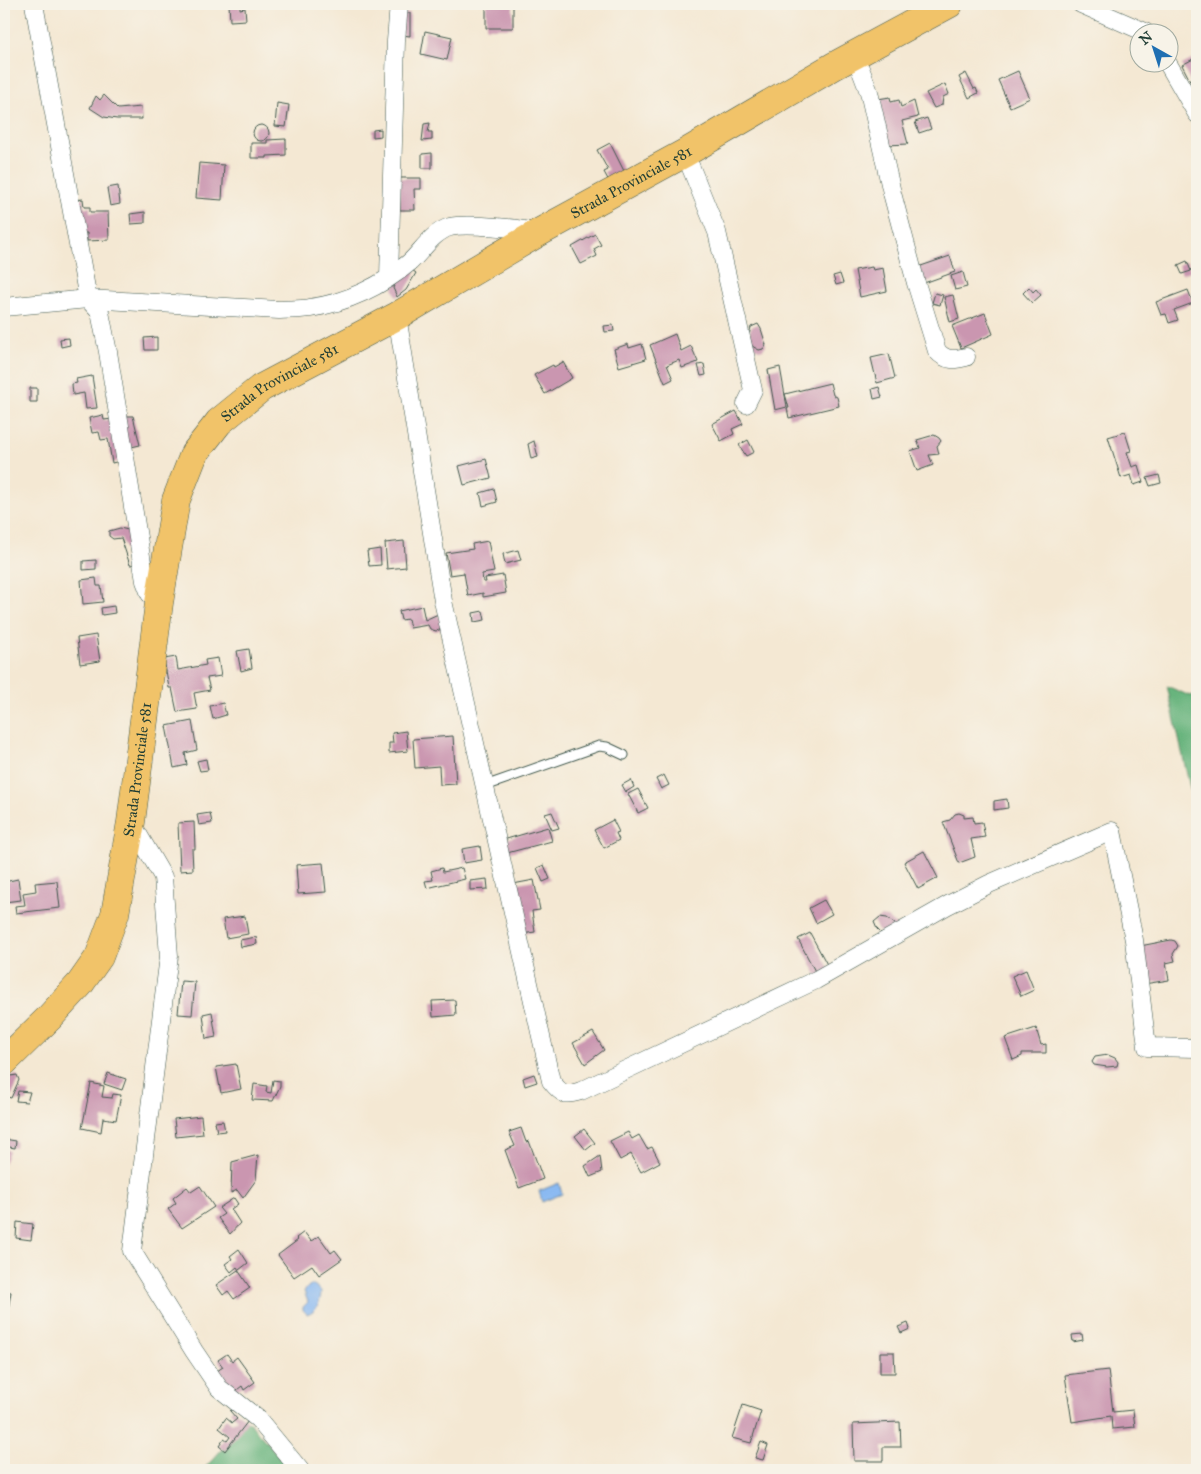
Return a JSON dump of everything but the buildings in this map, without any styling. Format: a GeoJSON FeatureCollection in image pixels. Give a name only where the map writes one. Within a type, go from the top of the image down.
{"type":"FeatureCollection","features":[{"type":"Feature","properties":{"kind":"main road","name":"Strada Provinciale 581"},"geometry":{"type":"LineString","coordinates":[[4,1062],[49,1018],[80,984],[99,957],[115,914],[132,822],[159,603],[176,500],[194,454],[219,422],[261,388],[397,316],[538,233],[685,153],[856,54],[949,4]]}},
{"type":"Feature","properties":{"kind":"street"},"geometry":{"type":"LineString","coordinates":[[34,4],[88,299],[100,312],[108,352],[145,581],[150,594],[159,603]]}},
{"type":"Feature","properties":{"kind":"street"},"geometry":{"type":"LineString","coordinates":[[389,277],[396,41],[399,4]]}},
{"type":"Feature","properties":{"kind":"street"},"geometry":{"type":"LineString","coordinates":[[1081,4],[1128,25]]}},
{"type":"Feature","properties":{"kind":"street"},"geometry":{"type":"LineString","coordinates":[[856,54],[869,92],[896,211],[937,351],[943,358],[950,360],[966,357]]}},
{"type":"Feature","properties":{"kind":"street"},"geometry":{"type":"LineString","coordinates":[[1173,72],[1197,114]]}},
{"type":"Feature","properties":{"kind":"street"},"geometry":{"type":"LineString","coordinates":[[685,153],[717,232],[754,390],[746,404]]}},
{"type":"Feature","properties":{"kind":"street"},"geometry":{"type":"LineString","coordinates":[[4,307],[88,299],[279,310],[309,308],[351,297],[389,277],[410,262],[438,234],[450,227],[524,229],[538,233]]}},
{"type":"Feature","properties":{"kind":"street"},"geometry":{"type":"LineString","coordinates":[[397,316],[443,601],[552,1081],[558,1091],[569,1095],[581,1091],[816,980],[948,905],[989,884],[1112,832],[1134,940],[1147,1047],[1197,1048]]}},
{"type":"Feature","properties":{"kind":"street"},"geometry":{"type":"LineString","coordinates":[[132,822],[163,877],[169,956],[132,1251],[219,1388],[258,1419],[300,1470]]}},
{"type":"Feature","properties":{"kind":"lane"},"geometry":{"type":"LineString","coordinates":[[486,786],[599,746],[608,747],[624,755]]}},
{"type":"Feature","properties":{"kind":"green space"},"geometry":{"type":"Polygon","coordinates":[[[1167,686],[1190,696],[1197,694],[1197,819],[1167,686]]]}},
{"type":"Feature","properties":{"kind":"green space"},"geometry":{"type":"Polygon","coordinates":[[[248,1421],[291,1470],[203,1470],[248,1421]]]}},
{"type":"Feature","properties":{"kind":"water"},"geometry":{"type":"Polygon","coordinates":[[[559,1183],[562,1194],[542,1202],[539,1191],[559,1183]]]}},
{"type":"Feature","properties":{"kind":"water"},"geometry":{"type":"Polygon","coordinates":[[[314,1285],[321,1291],[320,1298],[316,1308],[307,1314],[303,1310],[303,1307],[308,1302],[304,1291],[309,1286],[314,1285]]]}}]}
